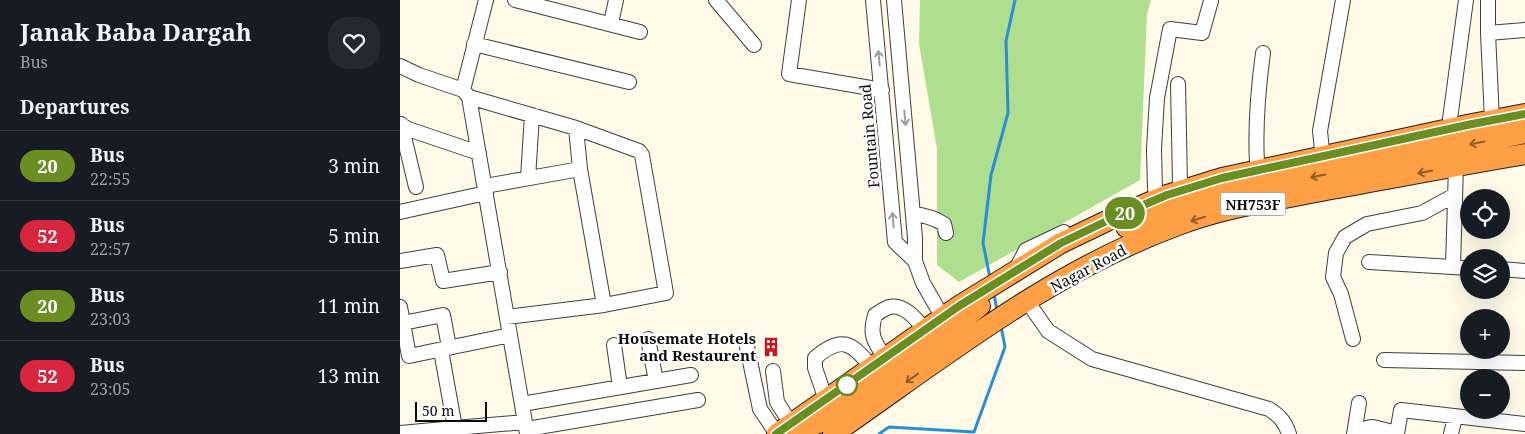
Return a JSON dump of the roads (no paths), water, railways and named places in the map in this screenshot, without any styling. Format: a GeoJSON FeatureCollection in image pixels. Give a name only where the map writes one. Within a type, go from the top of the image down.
{"type":"FeatureCollection","features":[{"type":"Feature","properties":{"kind":"highway","name":"NH753F"},"geometry":{"type":"LineString","coordinates":[[993,292],[1014,272],[1061,243],[1167,195],[1222,178],[1492,116],[1525,114]]}},
{"type":"Feature","properties":{"kind":"highway"},"geometry":{"type":"LineString","coordinates":[[791,430],[829,419],[882,382],[947,323],[993,292],[1117,230],[1199,201],[1525,133]]}},
{"type":"Feature","properties":{"kind":"highway","name":"Nagar Road"},"geometry":{"type":"LineString","coordinates":[[833,434],[936,360],[1027,301],[1077,271],[1129,245],[1178,225],[1231,208],[1525,154]]}},
{"type":"Feature","properties":{"kind":"highway"},"geometry":{"type":"LineString","coordinates":[[791,430],[826,400],[925,330],[947,323]]}},
{"type":"Feature","properties":{"kind":"highway"},"geometry":{"type":"LineString","coordinates":[[936,360],[947,323]]}},
{"type":"Feature","properties":{"kind":"street"},"geometry":{"type":"LineString","coordinates":[[486,0],[474,44],[466,94],[486,189],[526,428]]}},
{"type":"Feature","properties":{"kind":"street"},"geometry":{"type":"LineString","coordinates":[[515,0],[611,23],[640,32]]}},
{"type":"Feature","properties":{"kind":"street"},"geometry":{"type":"LineString","coordinates":[[611,23],[616,0]]}},
{"type":"Feature","properties":{"kind":"street"},"geometry":{"type":"LineString","coordinates":[[716,0],[754,45]]}},
{"type":"Feature","properties":{"kind":"street"},"geometry":{"type":"LineString","coordinates":[[798,0],[788,74],[882,90]]}},
{"type":"Feature","properties":{"kind":"street","name":"Fountain Road"},"geometry":{"type":"LineString","coordinates":[[873,0],[895,242],[915,261]]}},
{"type":"Feature","properties":{"kind":"street","name":"Fountain Road"},"geometry":{"type":"LineString","coordinates":[[894,0],[913,214],[915,261],[923,283],[947,323]]}},
{"type":"Feature","properties":{"kind":"street"},"geometry":{"type":"LineString","coordinates":[[1322,150],[1320,132],[1343,0]]}},
{"type":"Feature","properties":{"kind":"street"},"geometry":{"type":"LineString","coordinates":[[1450,119],[1466,0]]}},
{"type":"Feature","properties":{"kind":"street"},"geometry":{"type":"LineString","coordinates":[[1154,189],[1157,98],[1170,29],[1202,33],[1211,1]]}},
{"type":"Feature","properties":{"kind":"street"},"geometry":{"type":"LineString","coordinates":[[1485,1],[1492,116]]}},
{"type":"Feature","properties":{"kind":"street"},"geometry":{"type":"LineString","coordinates":[[1488,33],[1525,30]]}},
{"type":"Feature","properties":{"kind":"street"},"geometry":{"type":"LineString","coordinates":[[474,44],[629,82]]}},
{"type":"Feature","properties":{"kind":"street"},"geometry":{"type":"LineString","coordinates":[[1257,163],[1258,88],[1263,53]]}},
{"type":"Feature","properties":{"kind":"street"},"geometry":{"type":"LineString","coordinates":[[400,66],[466,94],[635,148],[642,154],[666,293],[604,305],[508,317]]}},
{"type":"Feature","properties":{"kind":"street"},"geometry":{"type":"LineString","coordinates":[[1178,84],[1180,184]]}},
{"type":"Feature","properties":{"kind":"street"},"geometry":{"type":"LineString","coordinates":[[1014,272],[1026,250],[1154,189],[1180,184],[1232,168],[1322,150],[1450,119],[1492,116],[1525,107]]}},
{"type":"Feature","properties":{"kind":"street"},"geometry":{"type":"LineString","coordinates":[[528,178],[532,115]]}},
{"type":"Feature","properties":{"kind":"street"},"geometry":{"type":"LineString","coordinates":[[400,124],[408,129],[479,153]]}},
{"type":"Feature","properties":{"kind":"street"},"geometry":{"type":"LineString","coordinates":[[400,124],[416,187]]}},
{"type":"Feature","properties":{"kind":"street"},"geometry":{"type":"LineString","coordinates":[[576,128],[580,169],[604,305]]}},
{"type":"Feature","properties":{"kind":"street"},"geometry":{"type":"LineString","coordinates":[[1453,267],[1456,166]]}},
{"type":"Feature","properties":{"kind":"street"},"geometry":{"type":"LineString","coordinates":[[400,212],[528,178],[580,169]]}},
{"type":"Feature","properties":{"kind":"street"},"geometry":{"type":"LineString","coordinates":[[1353,339],[1333,277],[1336,253],[1345,237],[1367,224],[1422,213],[1455,195]]}},
{"type":"Feature","properties":{"kind":"street"},"geometry":{"type":"LineString","coordinates":[[913,214],[927,215],[938,220],[944,224],[946,233]]}},
{"type":"Feature","properties":{"kind":"street"},"geometry":{"type":"LineString","coordinates":[[400,261],[438,254],[443,281],[500,272]]}},
{"type":"Feature","properties":{"kind":"street"},"geometry":{"type":"LineString","coordinates":[[1369,262],[1460,267]]}},
{"type":"Feature","properties":{"kind":"street"},"geometry":{"type":"LineString","coordinates":[[1510,270],[1525,271]]}},
{"type":"Feature","properties":{"kind":"street"},"geometry":{"type":"LineString","coordinates":[[1027,301],[1048,331],[1092,359],[1268,409],[1278,415],[1286,424],[1289,434]]}},
{"type":"Feature","properties":{"kind":"street"},"geometry":{"type":"LineString","coordinates":[[400,307],[403,323],[404,357],[446,352],[510,334]]}},
{"type":"Feature","properties":{"kind":"street"},"geometry":{"type":"LineString","coordinates":[[878,363],[871,328],[875,315],[891,307],[903,309],[914,317],[925,330]]}},
{"type":"Feature","properties":{"kind":"street"},"geometry":{"type":"LineString","coordinates":[[403,323],[443,315],[455,431]]}},
{"type":"Feature","properties":{"kind":"street"},"geometry":{"type":"LineString","coordinates":[[648,339],[656,381]]}},
{"type":"Feature","properties":{"kind":"street"},"geometry":{"type":"LineString","coordinates":[[746,342],[760,409],[791,430]]}},
{"type":"Feature","properties":{"kind":"street"},"geometry":{"type":"LineString","coordinates":[[826,400],[815,368],[815,358],[824,350],[835,344],[844,344],[878,363]]}},
{"type":"Feature","properties":{"kind":"street"},"geometry":{"type":"LineString","coordinates":[[614,345],[620,387]]}},
{"type":"Feature","properties":{"kind":"street"},"geometry":{"type":"LineString","coordinates":[[1384,360],[1525,362]]}},
{"type":"Feature","properties":{"kind":"street"},"geometry":{"type":"LineString","coordinates":[[774,371],[777,402],[791,430]]}},
{"type":"Feature","properties":{"kind":"street"},"geometry":{"type":"LineString","coordinates":[[522,404],[691,375]]}},
{"type":"Feature","properties":{"kind":"street"},"geometry":{"type":"LineString","coordinates":[[400,433],[526,428],[698,400]]}},
{"type":"Feature","properties":{"kind":"street"},"geometry":{"type":"LineString","coordinates":[[1354,434],[1359,403]]}},
{"type":"Feature","properties":{"kind":"street"},"geometry":{"type":"LineString","coordinates":[[1362,434],[1367,428],[1373,428],[1397,434],[1401,410],[1525,424]]}},
{"type":"Feature","properties":{"kind":"street"},"geometry":{"type":"LineString","coordinates":[[1451,434],[1455,417]]}},
{"type":"Feature","properties":{"kind":"waterway"},"geometry":{"type":"LineString","coordinates":[[990,278],[983,243],[991,175],[1008,113],[1006,41],[1015,0]]}},
{"type":"Feature","properties":{"kind":"waterway"},"geometry":{"type":"LineString","coordinates":[[994,294],[997,310]]}},
{"type":"Feature","properties":{"kind":"waterway"},"geometry":{"type":"LineString","coordinates":[[879,434],[889,427],[974,432],[1005,347],[1001,326]]}},
{"type":"Feature","properties":{"kind":"place","name":"Housemate Hotels and Restaurent"},"geometry":{"type":"Point","coordinates":[771,347]}}]}
